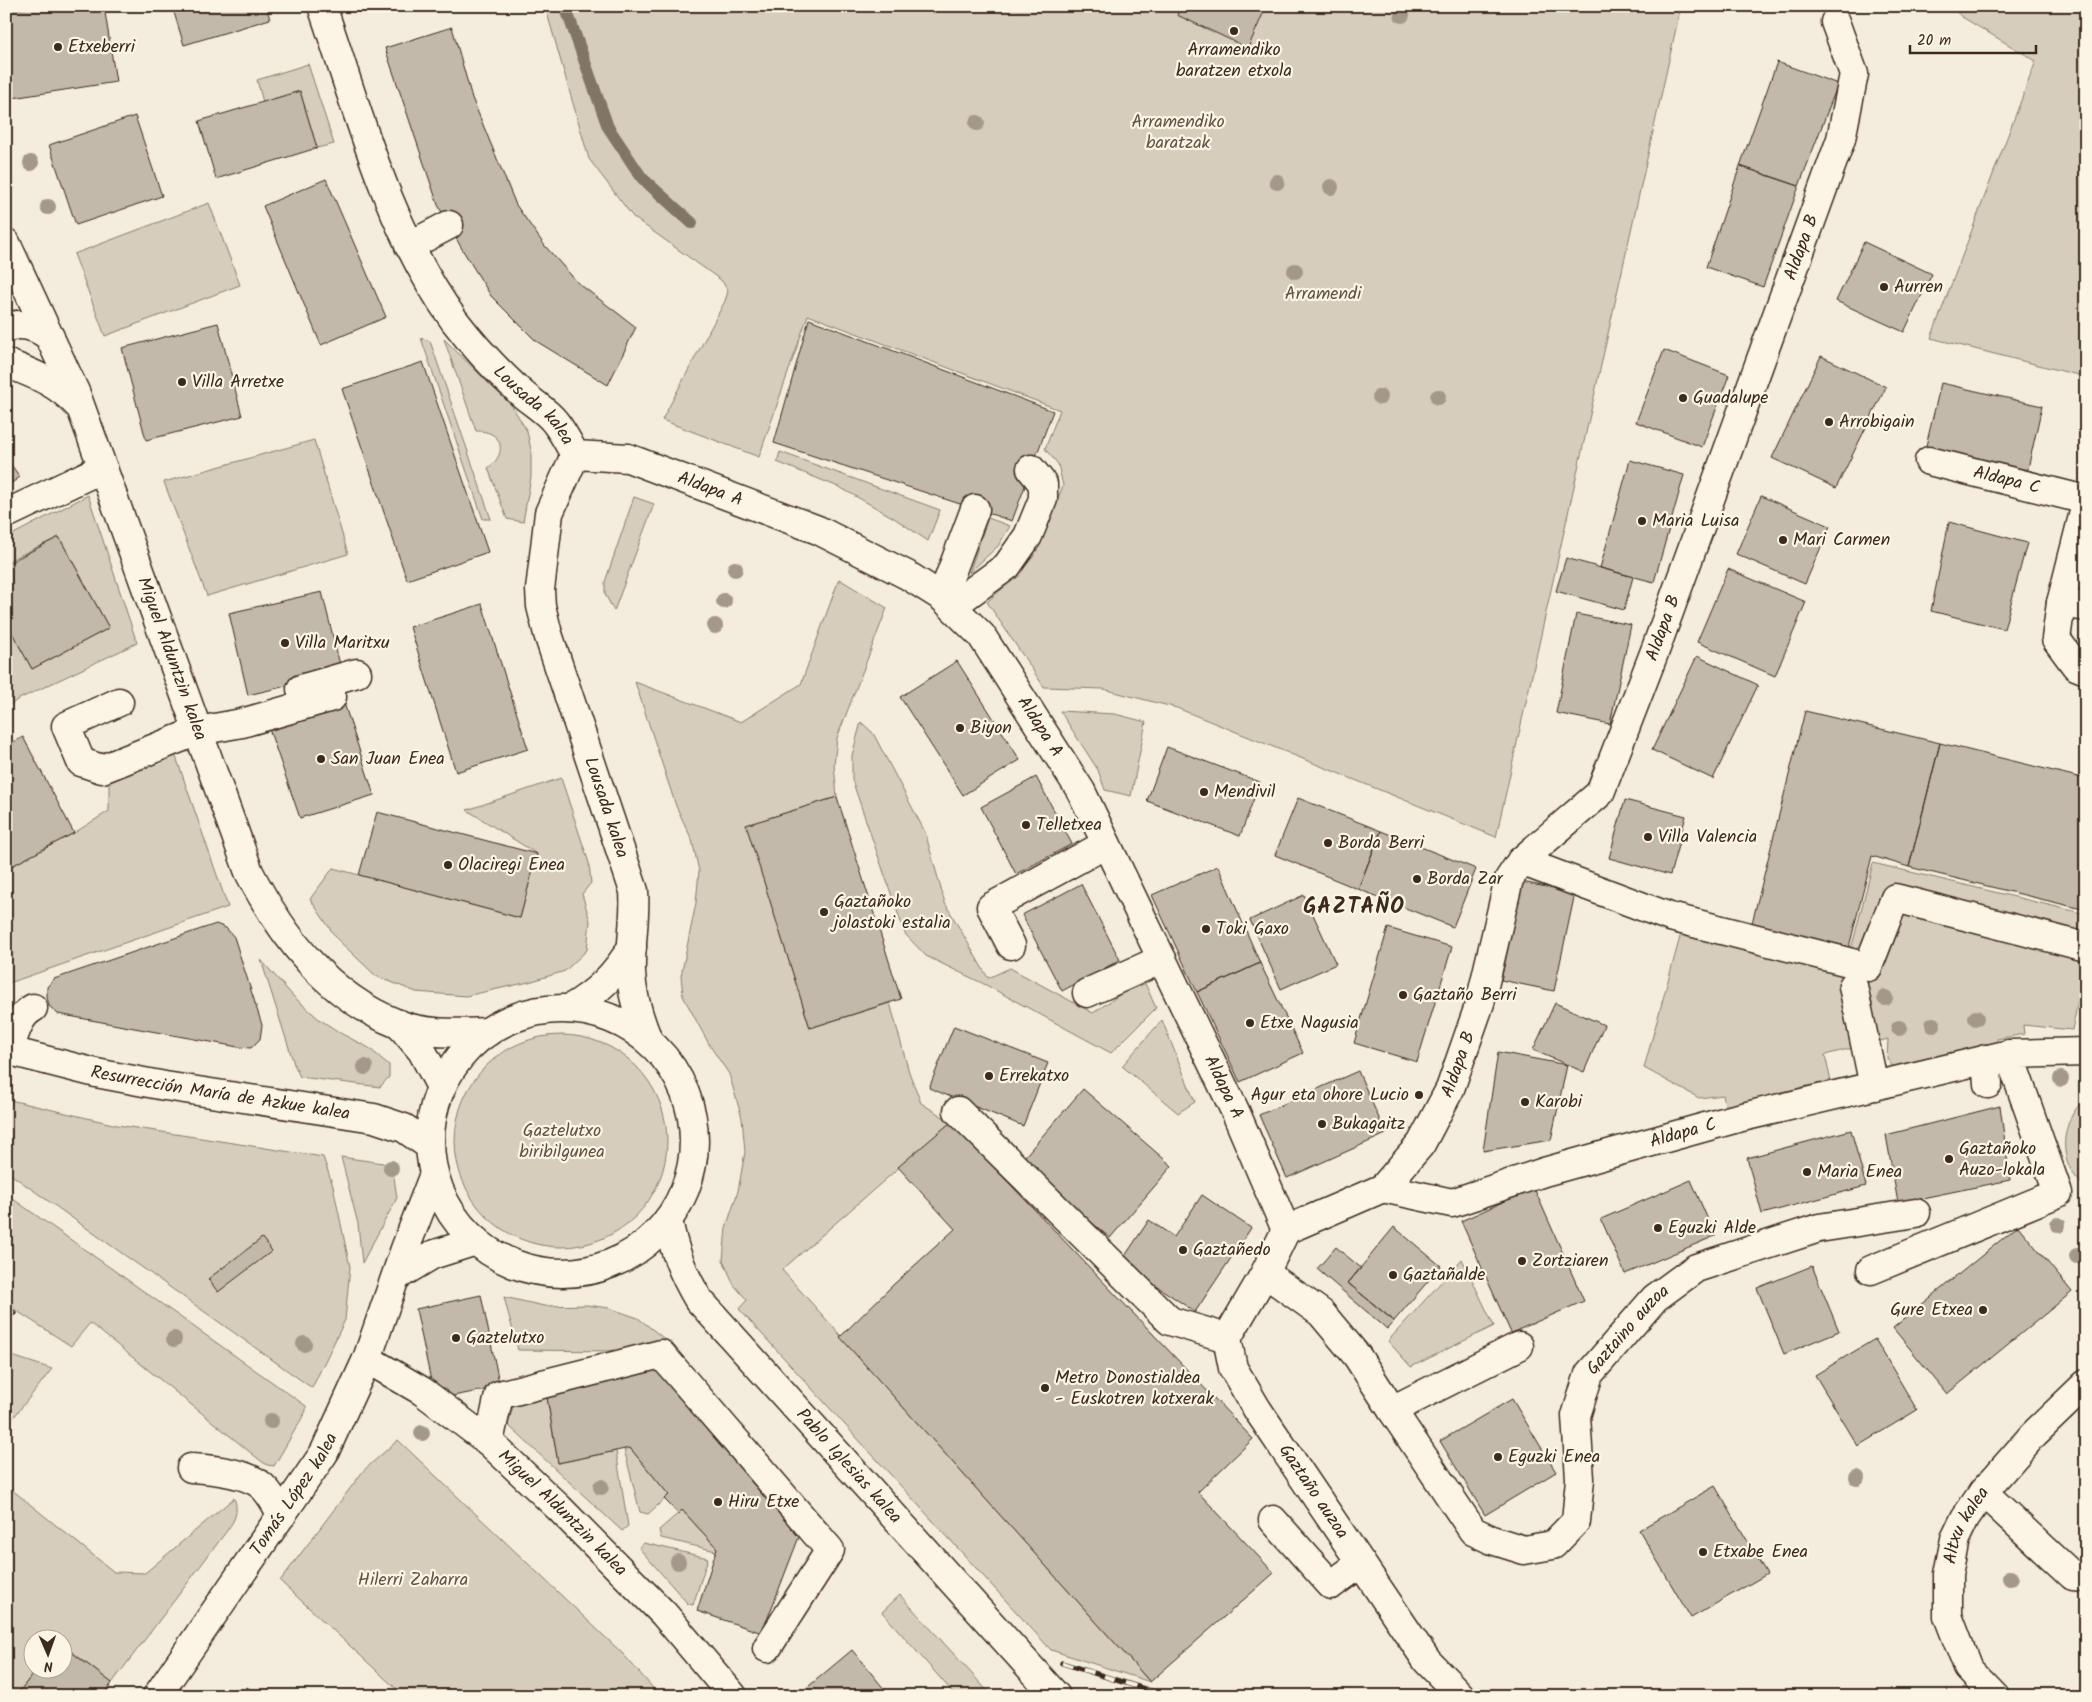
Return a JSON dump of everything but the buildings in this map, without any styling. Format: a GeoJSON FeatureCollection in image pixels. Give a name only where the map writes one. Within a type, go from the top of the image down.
{"type":"FeatureCollection","features":[{"type":"Feature","properties":{"kind":"street","name":"Lousada kalea"},"geometry":{"type":"LineString","coordinates":[[322,6],[387,197],[409,246],[429,282],[456,321],[492,364],[518,390],[554,421],[575,454],[549,513],[540,585],[541,606],[548,634],[630,875],[635,906],[631,971],[633,995],[639,1018],[648,1040]]}},
{"type":"Feature","properties":{"kind":"street","name":"Aldapa B"},"geometry":{"type":"LineString","coordinates":[[1383,1188],[1421,1144],[1450,1089],[1480,1003],[1509,879],[1521,861],[1600,793],[1656,648],[1841,139],[1854,74],[1835,22]]}},
{"type":"Feature","properties":{"kind":"street"},"geometry":{"type":"LineString","coordinates":[[409,246],[449,224]]}},
{"type":"Feature","properties":{"kind":"street","name":"Miguel Alduntzin kalea"},"geometry":{"type":"LineString","coordinates":[[6,244],[81,408],[249,872],[265,903],[284,932],[305,958],[329,982],[362,1006],[398,1024],[442,1032],[488,1032]]}},
{"type":"Feature","properties":{"kind":"street"},"geometry":{"type":"LineString","coordinates":[[6,328],[12,325],[26,325],[45,331],[34,353],[24,359],[6,362]]}},
{"type":"Feature","properties":{"kind":"street"},"geometry":{"type":"LineString","coordinates":[[6,362],[64,390],[81,408]]}},
{"type":"Feature","properties":{"kind":"street","name":"Aldapa A"},"geometry":{"type":"LineString","coordinates":[[575,454],[628,458],[818,530],[907,575],[947,602],[981,636],[1081,791],[1236,1113],[1286,1230]]}},
{"type":"Feature","properties":{"kind":"street","name":"Aldapa C"},"geometry":{"type":"LineString","coordinates":[[1929,461],[2086,500]]}},
{"type":"Feature","properties":{"kind":"street"},"geometry":{"type":"LineString","coordinates":[[6,514],[103,468]]}},
{"type":"Feature","properties":{"kind":"street"},"geometry":{"type":"LineString","coordinates":[[947,602],[1007,566],[1028,536],[1043,498],[1043,484],[1031,470]]}},
{"type":"Feature","properties":{"kind":"street"},"geometry":{"type":"LineString","coordinates":[[2086,504],[2073,605],[2056,639],[2076,666],[2086,670]]}},
{"type":"Feature","properties":{"kind":"street"},"geometry":{"type":"LineString","coordinates":[[947,602],[975,509]]}},
{"type":"Feature","properties":{"kind":"street"},"geometry":{"type":"LineString","coordinates":[[119,702],[66,726],[81,762],[102,769],[198,731],[238,708],[357,673]]}},
{"type":"Feature","properties":{"kind":"street"},"geometry":{"type":"LineString","coordinates":[[198,731],[242,723],[332,697]]}},
{"type":"Feature","properties":{"kind":"street"},"geometry":{"type":"LineString","coordinates":[[1011,945],[992,907],[1106,844]]}},
{"type":"Feature","properties":{"kind":"street"},"geometry":{"type":"LineString","coordinates":[[1521,861],[1670,917],[1868,967],[1895,898],[2086,947]]}},
{"type":"Feature","properties":{"kind":"street","name":"Lousada kalea"},"geometry":{"type":"LineString","coordinates":[[569,1009],[588,999],[605,985],[620,967],[632,947]]}},
{"type":"Feature","properties":{"kind":"street"},"geometry":{"type":"LineString","coordinates":[[1087,993],[1162,959]]}},
{"type":"Feature","properties":{"kind":"street"},"geometry":{"type":"LineString","coordinates":[[1853,986],[1874,1086]]}},
{"type":"Feature","properties":{"kind":"street"},"geometry":{"type":"LineString","coordinates":[[8,1050],[21,1019],[26,1011],[32,1008]]}},
{"type":"Feature","properties":{"kind":"street"},"geometry":{"type":"LineString","coordinates":[[569,1009],[586,1011],[618,1022],[648,1040],[665,1058],[679,1078],[689,1101],[694,1126],[694,1151],[690,1175],[681,1199],[668,1220],[652,1238],[612,1264],[564,1273],[540,1271],[517,1265],[495,1255],[476,1241],[457,1222],[443,1199],[434,1174],[430,1146],[431,1126],[441,1087],[461,1056],[474,1043],[507,1021],[527,1014],[569,1009]]}},
{"type":"Feature","properties":{"kind":"street","name":"Miguel Alduntzin kalea"},"geometry":{"type":"LineString","coordinates":[[398,1024],[422,1051],[441,1087]]}},
{"type":"Feature","properties":{"kind":"street","name":"Resurrección María de Azkue kalea"},"geometry":{"type":"LineString","coordinates":[[8,1050],[96,1073],[166,1086],[374,1118],[404,1128],[430,1146]]}},
{"type":"Feature","properties":{"kind":"street","name":"Aldapa C"},"geometry":{"type":"LineString","coordinates":[[1383,1188],[1452,1203],[1544,1172],[1734,1119],[1874,1086],[2086,1052]]}},
{"type":"Feature","properties":{"kind":"street"},"geometry":{"type":"LineString","coordinates":[[1871,1270],[2058,1193],[1994,1066]]}},
{"type":"Feature","properties":{"kind":"street"},"geometry":{"type":"LineString","coordinates":[[958,1111],[1170,1322],[1227,1338],[1265,1273],[1286,1230],[1383,1188]]}},
{"type":"Feature","properties":{"kind":"street","name":"Tomás López kalea"},"geometry":{"type":"LineString","coordinates":[[157,1696],[324,1453],[367,1359],[434,1174]]}},
{"type":"Feature","properties":{"kind":"street","name":"Gaztaino auzoa"},"geometry":{"type":"LineString","coordinates":[[1392,1410],[1474,1531],[1492,1540],[1524,1550],[1553,1545],[1576,1521],[1580,1479],[1576,1416],[1589,1374],[1655,1298],[1696,1268],[1810,1231],[1916,1213]]}},
{"type":"Feature","properties":{"kind":"street","name":"Pablo Iglesias kalea"},"geometry":{"type":"LineString","coordinates":[[668,1220],[673,1248],[684,1275],[698,1299],[1056,1696]]}},
{"type":"Feature","properties":{"kind":"street"},"geometry":{"type":"LineString","coordinates":[[396,1276],[432,1255],[476,1241]]}},
{"type":"Feature","properties":{"kind":"street"},"geometry":{"type":"LineString","coordinates":[[1265,1273],[1321,1313],[1357,1356],[1392,1410],[1519,1346]]}},
{"type":"Feature","properties":{"kind":"street","name":"Gaztaño auzoa"},"geometry":{"type":"LineString","coordinates":[[1227,1338],[1233,1368],[1256,1409],[1427,1661],[1461,1696]]}},
{"type":"Feature","properties":{"kind":"street"},"geometry":{"type":"LineString","coordinates":[[489,1442],[499,1396],[661,1354],[830,1550],[767,1648]]}},
{"type":"Feature","properties":{"kind":"street","name":"Miguel Alduntzin kalea"},"geometry":{"type":"LineString","coordinates":[[367,1359],[422,1391],[489,1442],[559,1508],[664,1614],[733,1696]]}},
{"type":"Feature","properties":{"kind":"street","name":"Altxu kalea"},"geometry":{"type":"LineString","coordinates":[[1995,1696],[1968,1668],[1948,1616],[1948,1574],[1955,1539],[1965,1518],[1983,1492],[2034,1434],[2086,1384]]}},
{"type":"Feature","properties":{"kind":"street"},"geometry":{"type":"LineString","coordinates":[[191,1468],[219,1470],[248,1479],[264,1487],[282,1515]]}},
{"type":"Feature","properties":{"kind":"street"},"geometry":{"type":"LineString","coordinates":[[1983,1492],[2073,1576],[2085,1577]]}},
{"type":"Feature","properties":{"kind":"street"},"geometry":{"type":"LineString","coordinates":[[1273,1520],[1331,1585],[1361,1563]]}},
{"type":"Feature","properties":{"kind":"green space","name":"Arramendi"},"geometry":{"type":"Polygon","coordinates":[[[545,6],[1681,6],[1496,837],[1177,708],[1103,689],[1044,687],[987,602],[1011,581],[1033,557],[1063,486],[1058,464],[1045,449],[1060,410],[808,315],[759,457],[662,420],[725,301],[728,291],[722,281],[633,217],[589,159],[545,6]]]}},
{"type":"Feature","properties":{"kind":"green space"},"geometry":{"type":"Polygon","coordinates":[[[1950,6],[2086,6],[2086,377],[1931,338],[2036,61],[1962,17],[1950,6]]]}},
{"type":"Feature","properties":{"kind":"green space"},"geometry":{"type":"Polygon","coordinates":[[[308,64],[334,144],[317,148],[300,91],[263,102],[257,80],[308,64]]]}},
{"type":"Feature","properties":{"kind":"green space"},"geometry":{"type":"Polygon","coordinates":[[[209,203],[240,285],[105,336],[74,254],[209,203]]]}},
{"type":"Feature","properties":{"kind":"green space"},"geometry":{"type":"Polygon","coordinates":[[[421,338],[430,341],[491,519],[483,519],[421,338]]]}},
{"type":"Feature","properties":{"kind":"green space"},"geometry":{"type":"Polygon","coordinates":[[[444,339],[512,406],[527,431],[531,450],[531,477],[523,522],[507,519],[488,468],[499,456],[500,444],[492,434],[476,431],[444,339]]]}},
{"type":"Feature","properties":{"kind":"green space"},"geometry":{"type":"Polygon","coordinates":[[[314,440],[348,554],[207,596],[164,482],[314,440]]]}},
{"type":"Feature","properties":{"kind":"green space"},"geometry":{"type":"Polygon","coordinates":[[[780,452],[940,510],[928,541],[894,518],[841,488],[777,462],[780,452]]]}},
{"type":"Feature","properties":{"kind":"green space"},"geometry":{"type":"Polygon","coordinates":[[[88,495],[137,643],[17,700],[6,708],[6,622],[32,669],[109,628],[59,537],[8,561],[6,559],[6,538],[88,495]]]}},
{"type":"Feature","properties":{"kind":"green space"},"geometry":{"type":"Polygon","coordinates":[[[634,497],[654,504],[614,611],[605,594],[605,582],[634,497]]]}},
{"type":"Feature","properties":{"kind":"green space"},"geometry":{"type":"Polygon","coordinates":[[[988,518],[1010,526],[998,546],[969,573],[988,518]]]}},
{"type":"Feature","properties":{"kind":"green space"},"geometry":{"type":"Polygon","coordinates":[[[839,579],[887,608],[837,738],[834,764],[837,797],[747,825],[810,1028],[890,1003],[909,1072],[921,1103],[951,1122],[782,1270],[1150,1682],[1051,1650],[739,1309],[747,1300],[734,1285],[723,1260],[726,1228],[738,1191],[745,1152],[742,1118],[729,1074],[710,1046],[683,996],[681,976],[696,903],[699,871],[692,840],[676,806],[635,682],[741,722],[801,684],[839,579]]]}},
{"type":"Feature","properties":{"kind":"green space"},"geometry":{"type":"Polygon","coordinates":[[[1060,711],[1115,714],[1146,722],[1131,796],[1105,790],[1098,770],[1060,711]]]}},
{"type":"Feature","properties":{"kind":"green space"},"geometry":{"type":"Polygon","coordinates":[[[861,722],[873,733],[925,832],[945,903],[988,978],[1010,968],[1093,1013],[1143,979],[1156,1008],[1111,1053],[986,985],[926,956],[905,934],[852,780],[852,755],[861,722]]]}},
{"type":"Feature","properties":{"kind":"green space"},"geometry":{"type":"Polygon","coordinates":[[[174,751],[228,907],[6,984],[6,869],[74,833],[109,811],[109,779],[174,751]]]}},
{"type":"Feature","properties":{"kind":"green space"},"geometry":{"type":"Polygon","coordinates":[[[561,778],[589,863],[591,883],[582,894],[590,921],[587,950],[565,971],[529,982],[466,996],[416,992],[376,976],[337,939],[310,899],[333,868],[520,918],[537,854],[467,810],[561,778]]]}},
{"type":"Feature","properties":{"kind":"green space"},"geometry":{"type":"Polygon","coordinates":[[[1873,863],[2086,914],[2086,963],[2072,1030],[2023,1025],[2024,1034],[1997,1039],[1998,1048],[1897,1072],[1887,1059],[1888,1039],[1825,1055],[1832,1086],[1726,1110],[1723,1095],[1699,1098],[1644,1068],[1688,908],[1851,950],[1873,863]]]}},
{"type":"Feature","properties":{"kind":"green space"},"geometry":{"type":"Polygon","coordinates":[[[261,960],[293,996],[319,1019],[369,1048],[389,1065],[389,1077],[380,1087],[300,1077],[294,1064],[261,960]]]}},
{"type":"Feature","properties":{"kind":"green space"},"geometry":{"type":"Polygon","coordinates":[[[1162,1020],[1195,1102],[1178,1113],[1122,1066],[1162,1020]]]}},
{"type":"Feature","properties":{"kind":"green space","name":"Gaztelutxo biribilgunea"},"geometry":{"type":"Polygon","coordinates":[[[551,1035],[571,1035],[592,1039],[611,1047],[636,1066],[649,1082],[659,1100],[665,1120],[667,1141],[665,1162],[659,1182],[649,1200],[636,1216],[611,1235],[592,1243],[571,1247],[551,1247],[530,1243],[511,1235],[494,1223],[479,1208],[467,1191],[459,1172],[455,1151],[455,1131],[459,1110],[467,1091],[479,1074],[494,1059],[511,1047],[530,1039],[551,1035]]]}},
{"type":"Feature","properties":{"kind":"green space"},"geometry":{"type":"Polygon","coordinates":[[[2086,1098],[2086,1187],[2076,1178],[2070,1167],[2065,1143],[2066,1130],[2070,1119],[2086,1098]]]}},
{"type":"Feature","properties":{"kind":"green space"},"geometry":{"type":"Polygon","coordinates":[[[6,1099],[117,1125],[323,1157],[333,1186],[350,1267],[345,1320],[312,1388],[6,1171],[6,1099]]]}},
{"type":"Feature","properties":{"kind":"green space"},"geometry":{"type":"Polygon","coordinates":[[[341,1157],[383,1163],[394,1177],[397,1198],[362,1263],[358,1224],[341,1157]]]}},
{"type":"Feature","properties":{"kind":"green space"},"geometry":{"type":"Polygon","coordinates":[[[6,1194],[306,1406],[306,1411],[274,1466],[267,1465],[261,1461],[90,1323],[71,1346],[6,1304],[6,1194]]]}},
{"type":"Feature","properties":{"kind":"green space"},"geometry":{"type":"Polygon","coordinates":[[[1462,1259],[1494,1326],[1411,1367],[1388,1341],[1462,1259]]]}},
{"type":"Feature","properties":{"kind":"green space"},"geometry":{"type":"Polygon","coordinates":[[[504,1297],[544,1306],[587,1305],[609,1308],[638,1318],[666,1340],[617,1351],[518,1350],[504,1297]]]}},
{"type":"Feature","properties":{"kind":"green space"},"geometry":{"type":"Polygon","coordinates":[[[6,1354],[52,1369],[6,1427],[6,1354]]]}},
{"type":"Feature","properties":{"kind":"green space"},"geometry":{"type":"Polygon","coordinates":[[[547,1397],[558,1463],[616,1451],[628,1526],[622,1531],[508,1425],[513,1406],[547,1397]]]}},
{"type":"Feature","properties":{"kind":"green space","name":"Hilerri Zaharra"},"geometry":{"type":"Polygon","coordinates":[[[398,1440],[623,1654],[660,1696],[404,1696],[280,1581],[364,1470],[398,1440]]]}},
{"type":"Feature","properties":{"kind":"green space"},"geometry":{"type":"Polygon","coordinates":[[[630,1448],[669,1495],[648,1514],[640,1512],[624,1449],[630,1448]]]}},
{"type":"Feature","properties":{"kind":"green space"},"geometry":{"type":"Polygon","coordinates":[[[6,1485],[114,1572],[145,1573],[234,1498],[236,1514],[227,1531],[112,1683],[72,1652],[72,1630],[22,1630],[22,1680],[28,1680],[16,1696],[6,1696],[6,1485]]]}},
{"type":"Feature","properties":{"kind":"green space"},"geometry":{"type":"Polygon","coordinates":[[[682,1510],[717,1548],[716,1551],[661,1538],[659,1530],[682,1510]]]}},
{"type":"Feature","properties":{"kind":"green space"},"geometry":{"type":"Polygon","coordinates":[[[644,1543],[708,1558],[693,1605],[688,1604],[639,1548],[644,1543]]]}},
{"type":"Feature","properties":{"kind":"green space"},"geometry":{"type":"Polygon","coordinates":[[[900,1595],[992,1696],[956,1696],[882,1612],[900,1595]]]}},
{"type":"Feature","properties":{"kind":"waterway"},"geometry":{"type":"LineString","coordinates":[[565,6],[608,127],[642,178],[692,223]]}},
{"type":"Feature","properties":{"kind":"railway"},"geometry":{"type":"LineString","coordinates":[[6,1311],[14,1313]]}},
{"type":"Feature","properties":{"kind":"railway"},"geometry":{"type":"LineString","coordinates":[[1062,1663],[1167,1696]]}},
{"type":"Feature","properties":{"kind":"place","name":"Arramendiko baratzen etxola"},"geometry":{"type":"Point","coordinates":[1234,31]}},
{"type":"Feature","properties":{"kind":"place","name":"Etxeberri"},"geometry":{"type":"Point","coordinates":[58,47]}},
{"type":"Feature","properties":{"kind":"place","name":"Aurren"},"geometry":{"type":"Point","coordinates":[1884,287]}},
{"type":"Feature","properties":{"kind":"place","name":"Villa Arretxe"},"geometry":{"type":"Point","coordinates":[182,382]}},
{"type":"Feature","properties":{"kind":"place","name":"Guadalupe"},"geometry":{"type":"Point","coordinates":[1683,398]}},
{"type":"Feature","properties":{"kind":"place","name":"Arrobigain"},"geometry":{"type":"Point","coordinates":[1829,422]}},
{"type":"Feature","properties":{"kind":"place","name":"Maria Luisa"},"geometry":{"type":"Point","coordinates":[1642,521]}},
{"type":"Feature","properties":{"kind":"place","name":"Mari Carmen"},"geometry":{"type":"Point","coordinates":[1783,540]}},
{"type":"Feature","properties":{"kind":"place","name":"Villa Maritxu"},"geometry":{"type":"Point","coordinates":[285,643]}},
{"type":"Feature","properties":{"kind":"place","name":"Biyon"},"geometry":{"type":"Point","coordinates":[960,728]}},
{"type":"Feature","properties":{"kind":"place","name":"San Juan Enea"},"geometry":{"type":"Point","coordinates":[321,759]}},
{"type":"Feature","properties":{"kind":"place","name":"Mendivil"},"geometry":{"type":"Point","coordinates":[1204,792]}},
{"type":"Feature","properties":{"kind":"place","name":"Telletxea"},"geometry":{"type":"Point","coordinates":[1026,825]}},
{"type":"Feature","properties":{"kind":"place","name":"Villa Valencia"},"geometry":{"type":"Point","coordinates":[1648,837]}},
{"type":"Feature","properties":{"kind":"place","name":"Borda Berri"},"geometry":{"type":"Point","coordinates":[1328,843]}},
{"type":"Feature","properties":{"kind":"place","name":"Olaciregi Enea"},"geometry":{"type":"Point","coordinates":[448,865]}},
{"type":"Feature","properties":{"kind":"place","name":"Borda Zar"},"geometry":{"type":"Point","coordinates":[1417,879]}},
{"type":"Feature","properties":{"kind":"place","name":"Gaztañoko jolastoki estalia"},"geometry":{"type":"Point","coordinates":[824,912]}},
{"type":"Feature","properties":{"kind":"place","name":"Toki Gaxo"},"geometry":{"type":"Point","coordinates":[1206,929]}},
{"type":"Feature","properties":{"kind":"place","name":"Gaztaño Berri"},"geometry":{"type":"Point","coordinates":[1403,995]}},
{"type":"Feature","properties":{"kind":"place","name":"Etxe Nagusia"},"geometry":{"type":"Point","coordinates":[1250,1023]}},
{"type":"Feature","properties":{"kind":"place","name":"Errekatxo"},"geometry":{"type":"Point","coordinates":[989,1076]}},
{"type":"Feature","properties":{"kind":"place","name":"Agur eta ohore Lucio"},"geometry":{"type":"Point","coordinates":[1419,1095]}},
{"type":"Feature","properties":{"kind":"place","name":"Karobi"},"geometry":{"type":"Point","coordinates":[1525,1102]}},
{"type":"Feature","properties":{"kind":"place","name":"Bukagaitz"},"geometry":{"type":"Point","coordinates":[1322,1124]}},
{"type":"Feature","properties":{"kind":"place","name":"Gaztañoko Auzo-lokala"},"geometry":{"type":"Point","coordinates":[1949,1159]}},
{"type":"Feature","properties":{"kind":"place","name":"Maria Enea"},"geometry":{"type":"Point","coordinates":[1807,1172]}},
{"type":"Feature","properties":{"kind":"place","name":"Eguzki Alde"},"geometry":{"type":"Point","coordinates":[1658,1228]}},
{"type":"Feature","properties":{"kind":"place","name":"Gaztañedo"},"geometry":{"type":"Point","coordinates":[1183,1250]}},
{"type":"Feature","properties":{"kind":"place","name":"Zortziaren"},"geometry":{"type":"Point","coordinates":[1522,1261]}},
{"type":"Feature","properties":{"kind":"place","name":"Gaztañalde"},"geometry":{"type":"Point","coordinates":[1393,1275]}},
{"type":"Feature","properties":{"kind":"place","name":"Gure Etxea"},"geometry":{"type":"Point","coordinates":[1983,1310]}},
{"type":"Feature","properties":{"kind":"place","name":"Gaztelutxo"},"geometry":{"type":"Point","coordinates":[456,1338]}},
{"type":"Feature","properties":{"kind":"place","name":"Metro Donostialdea - Euskotren kotxerak"},"geometry":{"type":"Point","coordinates":[1045,1388]}},
{"type":"Feature","properties":{"kind":"place","name":"Eguzki Enea"},"geometry":{"type":"Point","coordinates":[1498,1457]}},
{"type":"Feature","properties":{"kind":"place","name":"Hiru Etxe"},"geometry":{"type":"Point","coordinates":[718,1502]}},
{"type":"Feature","properties":{"kind":"place","name":"Etxabe Enea"},"geometry":{"type":"Point","coordinates":[1703,1552]}},
{"type":"Feature","properties":{"kind":"district","name":"GAZTAÑO"},"geometry":{"type":"Point","coordinates":[1354,907]}},
{"type":"Feature","properties":{"kind":"park label","name":"Arramendiko baratzak"},"geometry":{"type":"Point","coordinates":[1178,132]}}]}
